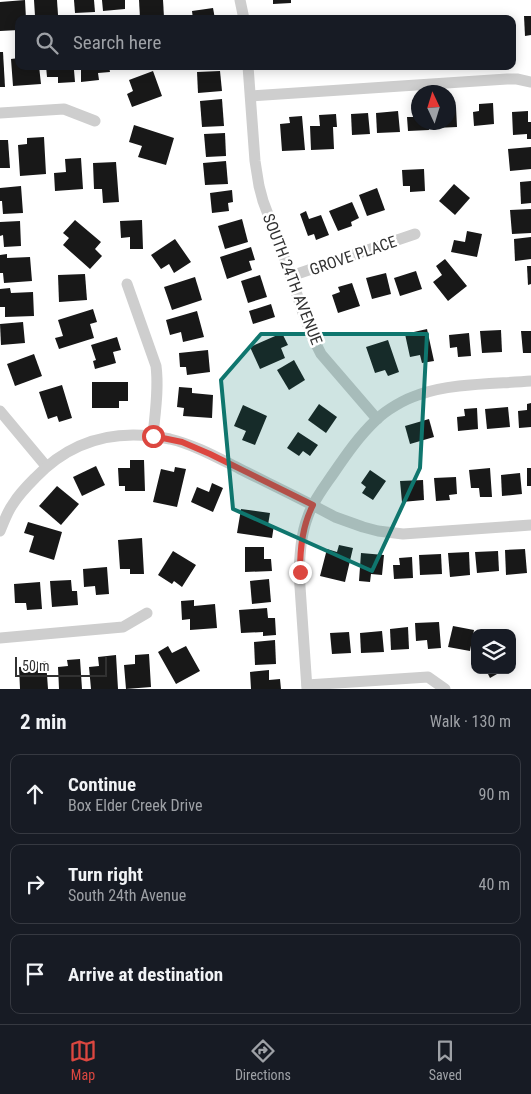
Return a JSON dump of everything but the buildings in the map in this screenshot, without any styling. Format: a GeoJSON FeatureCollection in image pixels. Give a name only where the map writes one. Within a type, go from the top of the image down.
{"type":"FeatureCollection","features":[{"type":"Feature","properties":{"kind":"street"},"geometry":{"type":"LineString","coordinates":[[240,0],[243,15]]}},
{"type":"Feature","properties":{"kind":"street","name":"SOUTH 24TH AVENUE"},"geometry":{"type":"LineString","coordinates":[[248,70],[255,160],[259,186],[308,328],[322,354],[377,419]]}},
{"type":"Feature","properties":{"kind":"street"},"geometry":{"type":"LineString","coordinates":[[251,96],[506,79],[531,82]]}},
{"type":"Feature","properties":{"kind":"street"},"geometry":{"type":"LineString","coordinates":[[0,113],[64,109],[95,121]]}},
{"type":"Feature","properties":{"kind":"street","name":"GROVE PLACE"},"geometry":{"type":"LineString","coordinates":[[291,276],[415,234]]}},
{"type":"Feature","properties":{"kind":"street"},"geometry":{"type":"LineString","coordinates":[[127,284],[156,366],[153,436]]}},
{"type":"Feature","properties":{"kind":"street"},"geometry":{"type":"LineString","coordinates":[[445,689],[428,677],[307,687],[300,582],[300,554],[305,523],[324,486],[345,456],[377,419],[397,405],[416,395],[441,388],[531,381]]}},
{"type":"Feature","properties":{"kind":"street"},"geometry":{"type":"LineString","coordinates":[[0,411],[46,466]]}},
{"type":"Feature","properties":{"kind":"street"},"geometry":{"type":"LineString","coordinates":[[0,531],[12,504],[46,466],[70,450],[91,441],[123,434],[153,436],[182,442],[363,528],[403,534],[531,525]]}},
{"type":"Feature","properties":{"kind":"street"},"geometry":{"type":"LineString","coordinates":[[0,638],[123,626],[147,613]]}},
{"type":"Feature","properties":{"kind":"highlighted area"},"geometry":{"type":"Polygon","coordinates":[[[261,334],[427,334],[420,468],[372,571],[233,509],[221,380],[261,334]]]}},
{"type":"Feature","properties":{"kind":"route"},"geometry":{"type":"LineString","coordinates":[[153,436],[182,442],[210,454],[313,505],[308,514],[303,533],[300,572]]}}]}
